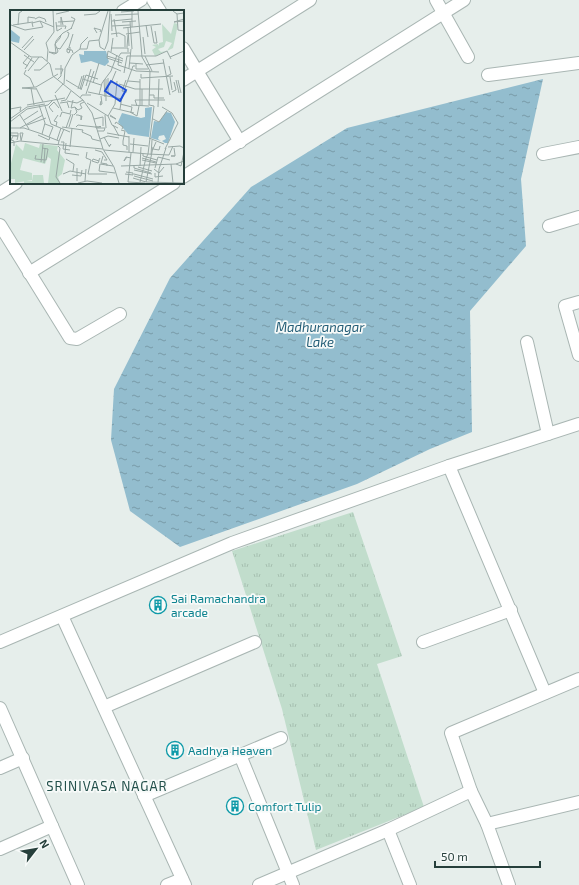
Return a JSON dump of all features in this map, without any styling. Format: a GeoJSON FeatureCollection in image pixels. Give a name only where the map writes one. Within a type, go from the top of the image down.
{"type":"FeatureCollection","features":[{"type":"Feature","properties":{"kind":"street"},"geometry":{"type":"LineString","coordinates":[[125,10],[141,0]]}},
{"type":"Feature","properties":{"kind":"street"},"geometry":{"type":"LineString","coordinates":[[153,0],[159,10]]}},
{"type":"Feature","properties":{"kind":"street"},"geometry":{"type":"LineString","coordinates":[[184,79],[310,0]]}},
{"type":"Feature","properties":{"kind":"street"},"geometry":{"type":"LineString","coordinates":[[436,0],[468,57]]}},
{"type":"Feature","properties":{"kind":"street"},"geometry":{"type":"LineString","coordinates":[[184,176],[464,0]]}},
{"type":"Feature","properties":{"kind":"street"},"geometry":{"type":"LineString","coordinates":[[184,50],[240,142]]}},
{"type":"Feature","properties":{"kind":"street"},"geometry":{"type":"LineString","coordinates":[[488,75],[579,63]]}},
{"type":"Feature","properties":{"kind":"street"},"geometry":{"type":"LineString","coordinates":[[0,87],[10,81]]}},
{"type":"Feature","properties":{"kind":"street"},"geometry":{"type":"LineString","coordinates":[[543,154],[579,147]]}},
{"type":"Feature","properties":{"kind":"street"},"geometry":{"type":"LineString","coordinates":[[0,193],[14,184]]}},
{"type":"Feature","properties":{"kind":"street"},"geometry":{"type":"LineString","coordinates":[[30,273],[172,184]]}},
{"type":"Feature","properties":{"kind":"street"},"geometry":{"type":"LineString","coordinates":[[548,226],[579,217]]}},
{"type":"Feature","properties":{"kind":"street"},"geometry":{"type":"LineString","coordinates":[[0,225],[70,338],[77,339],[120,314]]}},
{"type":"Feature","properties":{"kind":"street"},"geometry":{"type":"LineString","coordinates":[[579,302],[565,306],[579,355]]}},
{"type":"Feature","properties":{"kind":"street"},"geometry":{"type":"LineString","coordinates":[[527,342],[548,434]]}},
{"type":"Feature","properties":{"kind":"street"},"geometry":{"type":"LineString","coordinates":[[0,642],[232,542],[449,466],[579,424]]}},
{"type":"Feature","properties":{"kind":"street"},"geometry":{"type":"LineString","coordinates":[[449,466],[545,693]]}},
{"type":"Feature","properties":{"kind":"street"},"geometry":{"type":"LineString","coordinates":[[423,642],[511,610]]}},
{"type":"Feature","properties":{"kind":"street"},"geometry":{"type":"LineString","coordinates":[[62,616],[184,882],[167,885]]}},
{"type":"Feature","properties":{"kind":"street"},"geometry":{"type":"LineString","coordinates":[[104,706],[255,642]]}},
{"type":"Feature","properties":{"kind":"street"},"geometry":{"type":"LineString","coordinates":[[510,885],[487,824],[471,791],[451,733],[579,679]]}},
{"type":"Feature","properties":{"kind":"street"},"geometry":{"type":"LineString","coordinates":[[0,708],[78,885]]}},
{"type":"Feature","properties":{"kind":"street"},"geometry":{"type":"LineString","coordinates":[[144,796],[281,738]]}},
{"type":"Feature","properties":{"kind":"street"},"geometry":{"type":"LineString","coordinates":[[240,755],[293,885]]}},
{"type":"Feature","properties":{"kind":"street"},"geometry":{"type":"LineString","coordinates":[[0,768],[23,758]]}},
{"type":"Feature","properties":{"kind":"street"},"geometry":{"type":"LineString","coordinates":[[258,885],[388,830],[471,791]]}},
{"type":"Feature","properties":{"kind":"street"},"geometry":{"type":"LineString","coordinates":[[487,824],[579,802]]}},
{"type":"Feature","properties":{"kind":"street"},"geometry":{"type":"LineString","coordinates":[[0,849],[52,826]]}},
{"type":"Feature","properties":{"kind":"street"},"geometry":{"type":"LineString","coordinates":[[388,830],[410,885]]}},
{"type":"Feature","properties":{"kind":"green space"},"geometry":{"type":"Polygon","coordinates":[[[353,512],[402,656],[377,664],[424,807],[316,850],[282,709],[232,551],[353,512]]]}},
{"type":"Feature","properties":{"kind":"water","name":"Madhuranagar Lake"},"geometry":{"type":"Polygon","coordinates":[[[543,79],[521,179],[526,246],[470,311],[472,432],[430,449],[357,484],[180,547],[130,511],[111,440],[114,389],[170,278],[251,187],[347,128],[543,79]]]}},
{"type":"Feature","properties":{"kind":"place","name":"Sai Ramachandra arcade"},"geometry":{"type":"Point","coordinates":[158,605]}},
{"type":"Feature","properties":{"kind":"place","name":"Aadhya Heaven"},"geometry":{"type":"Point","coordinates":[175,750]}},
{"type":"Feature","properties":{"kind":"place","name":"Comfort Tulip"},"geometry":{"type":"Point","coordinates":[235,806]}},
{"type":"Feature","properties":{"kind":"district","name":"SRINIVASA NAGAR"},"geometry":{"type":"Point","coordinates":[107,786]}}]}
